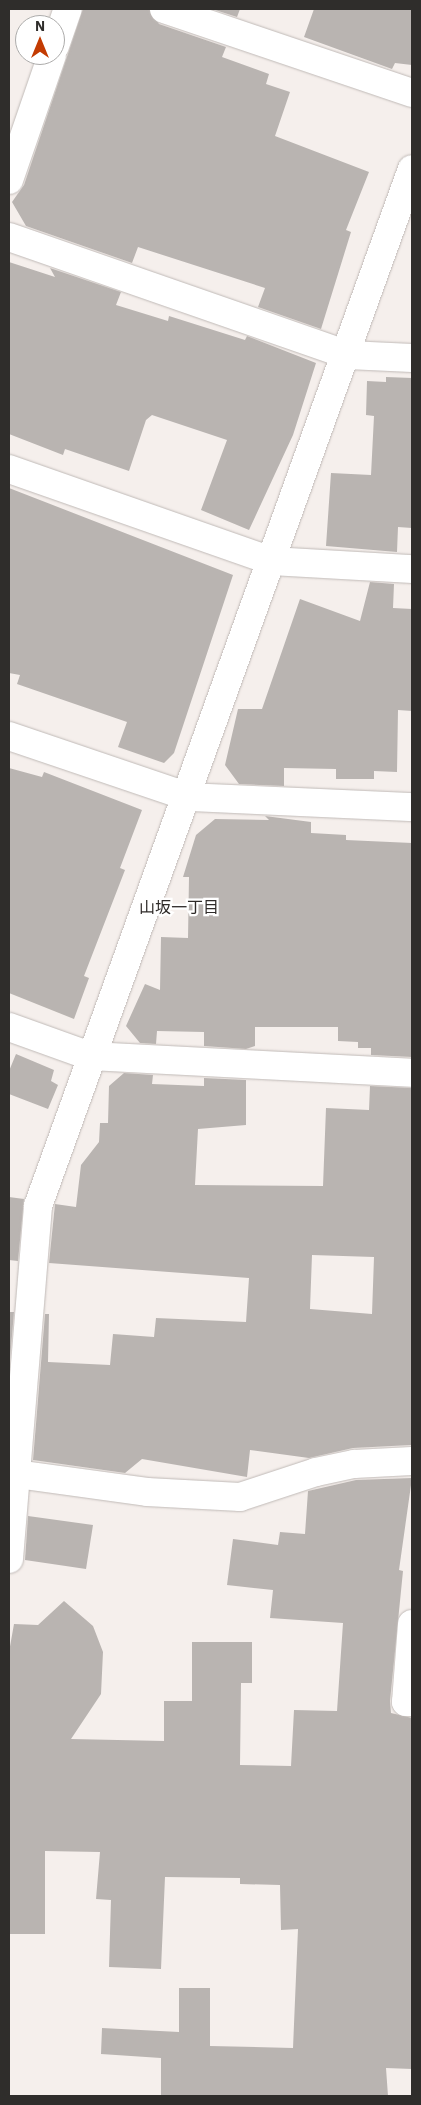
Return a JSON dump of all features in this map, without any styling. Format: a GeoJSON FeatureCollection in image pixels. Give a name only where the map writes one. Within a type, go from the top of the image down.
{"type":"FeatureCollection","features":[{"type":"Feature","properties":{"kind":"street"},"geometry":{"type":"LineString","coordinates":[[164,9],[412,93]]}},
{"type":"Feature","properties":{"kind":"street"},"geometry":{"type":"LineString","coordinates":[[9,180],[49,65]]}},
{"type":"Feature","properties":{"kind":"street"},"geometry":{"type":"LineString","coordinates":[[9,1559],[21,1273],[38,1206],[90,1056],[189,797],[272,561],[348,355],[412,169]]}},
{"type":"Feature","properties":{"kind":"street"},"geometry":{"type":"LineString","coordinates":[[9,237],[348,355],[412,358]]}},
{"type":"Feature","properties":{"kind":"street"},"geometry":{"type":"LineString","coordinates":[[9,468],[272,561],[412,569]]}},
{"type":"Feature","properties":{"kind":"street"},"geometry":{"type":"LineString","coordinates":[[9,736],[189,797],[412,807]]}},
{"type":"Feature","properties":{"kind":"street"},"geometry":{"type":"LineString","coordinates":[[9,1027],[90,1056],[412,1073]]}},
{"type":"Feature","properties":{"kind":"street"},"geometry":{"type":"LineString","coordinates":[[13,1474],[147,1492],[240,1497],[316,1472],[354,1464],[412,1461]]}},
{"type":"Feature","properties":{"kind":"street"},"geometry":{"type":"LineString","coordinates":[[412,1624],[406,1702],[412,1702]]}},
{"type":"Feature","properties":{"kind":"building"},"geometry":{"type":"Polygon","coordinates":[[[83,9],[149,9],[159,24],[226,47],[222,57],[269,74],[266,84],[290,92],[275,136],[369,172],[346,230],[351,232],[321,329],[258,307],[265,288],[138,247],[132,263],[26,226],[12,202],[24,185],[83,9]]]}},
{"type":"Feature","properties":{"kind":"building"},"geometry":{"type":"Polygon","coordinates":[[[212,9],[240,9],[237,17],[212,9]]]}},
{"type":"Feature","properties":{"kind":"building"},"geometry":{"type":"Polygon","coordinates":[[[314,9],[412,9],[412,65],[395,63],[392,69],[304,37],[314,9]]]}},
{"type":"Feature","properties":{"kind":"building"},"geometry":{"type":"Polygon","coordinates":[[[9,262],[55,277],[50,268],[121,292],[116,305],[168,321],[169,316],[245,340],[247,336],[316,363],[293,435],[249,530],[201,510],[227,440],[152,415],[146,420],[129,471],[65,449],[63,455],[9,434],[9,262]]]}},
{"type":"Feature","properties":{"kind":"building"},"geometry":{"type":"Polygon","coordinates":[[[386,377],[412,378],[412,528],[398,527],[397,552],[326,546],[331,473],[371,475],[374,416],[366,415],[367,381],[386,382],[386,377]]]}},
{"type":"Feature","properties":{"kind":"building"},"geometry":{"type":"Polygon","coordinates":[[[9,488],[233,575],[174,753],[164,763],[118,747],[127,722],[17,684],[20,675],[9,673],[9,488]]]}},
{"type":"Feature","properties":{"kind":"building"},"geometry":{"type":"Polygon","coordinates":[[[370,582],[394,584],[393,608],[412,609],[412,711],[398,710],[397,772],[374,771],[374,779],[336,779],[336,769],[284,768],[284,786],[239,784],[225,765],[238,709],[262,709],[300,599],[360,621],[370,582]]]}},
{"type":"Feature","properties":{"kind":"building"},"geometry":{"type":"Polygon","coordinates":[[[9,768],[42,777],[44,772],[142,810],[120,868],[125,870],[84,976],[89,978],[74,1019],[9,993],[9,768]]]}},
{"type":"Feature","properties":{"kind":"building"},"geometry":{"type":"Polygon","coordinates":[[[265,816],[311,822],[311,833],[346,835],[346,840],[412,843],[412,1057],[371,1055],[371,1048],[358,1048],[358,1042],[338,1041],[338,1027],[255,1027],[255,1046],[246,1049],[204,1046],[204,1032],[157,1031],[156,1044],[140,1043],[126,1026],[145,984],[160,990],[161,937],[188,938],[189,877],[183,877],[196,835],[215,819],[269,820],[265,816]]]}},
{"type":"Feature","properties":{"kind":"building"},"geometry":{"type":"Polygon","coordinates":[[[16,1054],[54,1070],[51,1081],[58,1085],[48,1109],[9,1094],[9,1071],[16,1054]]]}},
{"type":"Feature","properties":{"kind":"building"},"geometry":{"type":"Polygon","coordinates":[[[124,1073],[153,1075],[152,1084],[204,1086],[204,1078],[246,1080],[246,1125],[198,1129],[195,1185],[323,1186],[326,1108],[369,1110],[370,1086],[412,1088],[411,1445],[353,1448],[309,1458],[250,1450],[247,1477],[142,1459],[125,1473],[33,1460],[45,1314],[49,1314],[48,1362],[110,1365],[113,1334],[154,1337],[156,1318],[246,1322],[249,1278],[49,1263],[55,1204],[76,1207],[81,1165],[99,1142],[100,1123],[108,1123],[109,1086],[124,1073]],[[312,1255],[310,1309],[372,1314],[374,1257],[312,1255]]]}},
{"type":"Feature","properties":{"kind":"building"},"geometry":{"type":"Polygon","coordinates":[[[9,1197],[24,1199],[18,1261],[9,1260],[9,1197]]]}},
{"type":"Feature","properties":{"kind":"building"},"geometry":{"type":"Polygon","coordinates":[[[9,1312],[14,1312],[9,1371],[9,1312]]]}},
{"type":"Feature","properties":{"kind":"building"},"geometry":{"type":"Polygon","coordinates":[[[412,1478],[399,1570],[403,1571],[390,1701],[391,1713],[412,1718],[412,2069],[386,2068],[388,2096],[161,2096],[161,2058],[101,2054],[102,2028],[179,2032],[179,1988],[210,1988],[210,2046],[293,2048],[298,1929],[281,1930],[280,1885],[240,1884],[240,1878],[165,1877],[161,1969],[109,1967],[111,1900],[96,1899],[100,1852],[45,1851],[45,1934],[9,1934],[9,1652],[14,1624],[38,1625],[64,1601],[93,1626],[103,1652],[101,1694],[71,1739],[164,1741],[164,1701],[192,1701],[192,1642],[252,1642],[252,1683],[241,1683],[240,1765],[291,1766],[294,1710],[337,1711],[343,1623],[270,1618],[273,1590],[227,1585],[233,1539],[278,1545],[280,1532],[305,1534],[308,1491],[356,1480],[412,1478]]]}},
{"type":"Feature","properties":{"kind":"building"},"geometry":{"type":"Polygon","coordinates":[[[28,1516],[93,1525],[86,1569],[25,1560],[28,1516]]]}},
{"type":"Feature","properties":{"kind":"district","name":"山坂一丁目"},"geometry":{"type":"Point","coordinates":[179,907]}}]}
